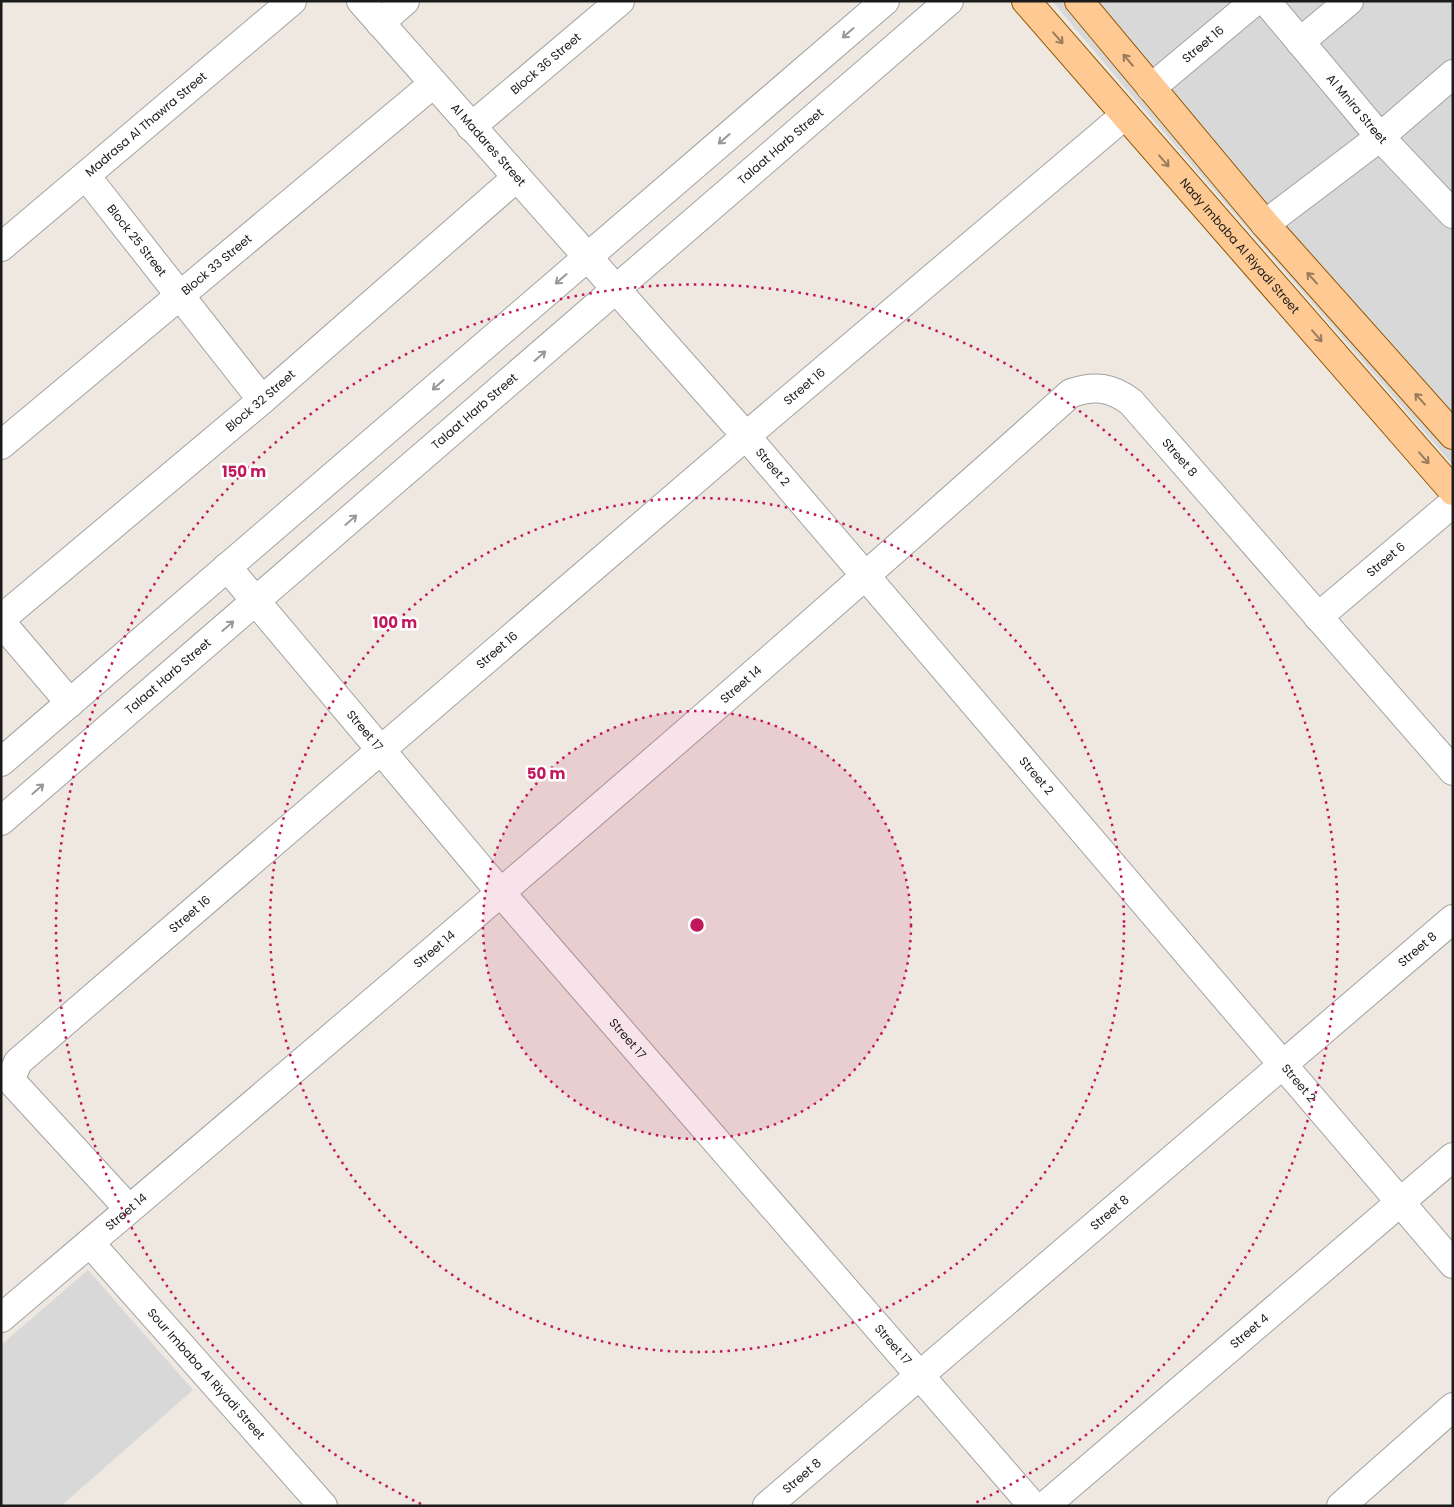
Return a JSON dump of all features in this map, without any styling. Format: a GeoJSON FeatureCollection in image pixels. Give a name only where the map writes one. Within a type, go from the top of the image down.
{"type":"FeatureCollection","features":[{"type":"Feature","properties":{"kind":"main road","name":"Nady Imbaba Al Riyadi Street"},"geometry":{"type":"LineString","coordinates":[[1026,1],[1453,491]]}},
{"type":"Feature","properties":{"kind":"main road"},"geometry":{"type":"LineString","coordinates":[[1079,1],[1265,224],[1453,435]]}},
{"type":"Feature","properties":{"kind":"street","name":"Madrasa Al Thawra Street"},"geometry":{"type":"LineString","coordinates":[[1,247],[292,1]]}},
{"type":"Feature","properties":{"kind":"street","name":"Al Madares Street"},"geometry":{"type":"LineString","coordinates":[[361,1],[616,290]]}},
{"type":"Feature","properties":{"kind":"street"},"geometry":{"type":"LineString","coordinates":[[380,23],[406,1]]}},
{"type":"Feature","properties":{"kind":"street","name":"Block 36 Street"},"geometry":{"type":"LineString","coordinates":[[471,127],[620,1]]}},
{"type":"Feature","properties":{"kind":"street"},"geometry":{"type":"LineString","coordinates":[[1,762],[885,1]]}},
{"type":"Feature","properties":{"kind":"street","name":"Talaat Harb Street"},"geometry":{"type":"LineString","coordinates":[[1,821],[949,1]]}},
{"type":"Feature","properties":{"kind":"street","name":"Street 16"},"geometry":{"type":"LineString","coordinates":[[1151,88],[1255,1]]}},
{"type":"Feature","properties":{"kind":"street","name":"Al Mnira Street"},"geometry":{"type":"LineString","coordinates":[[1266,1],[1380,137],[1453,214]]}},
{"type":"Feature","properties":{"kind":"street"},"geometry":{"type":"LineString","coordinates":[[1300,42],[1350,1]]}},
{"type":"Feature","properties":{"kind":"street"},"geometry":{"type":"LineString","coordinates":[[1265,224],[1380,137],[1453,74]]}},
{"type":"Feature","properties":{"kind":"street","name":"Block 33 Street"},"geometry":{"type":"LineString","coordinates":[[1,445],[433,84]]}},
{"type":"Feature","properties":{"kind":"street","name":"Street 16"},"geometry":{"type":"LineString","coordinates":[[129,1209],[14,1084],[12,1076],[18,1062],[746,436],[1124,115]]}},
{"type":"Feature","properties":{"kind":"street","name":"Block 25 Street"},"geometry":{"type":"LineString","coordinates":[[86,176],[262,400]]}},
{"type":"Feature","properties":{"kind":"street","name":"Block 32 Street"},"geometry":{"type":"LineString","coordinates":[[1,621],[262,400],[516,178]]}},
{"type":"Feature","properties":{"kind":"street","name":"Street 2"},"geometry":{"type":"LineString","coordinates":[[616,290],[746,436],[1453,1264]]}},
{"type":"Feature","properties":{"kind":"street","name":"Street 8"},"geometry":{"type":"LineString","coordinates":[[866,577],[1071,393],[1086,388],[1103,387],[1118,392],[1131,402],[1453,771]]}},
{"type":"Feature","properties":{"kind":"street","name":"Street 6"},"geometry":{"type":"LineString","coordinates":[[1318,617],[1453,503]]}},
{"type":"Feature","properties":{"kind":"street","name":"Street 17"},"geometry":{"type":"LineString","coordinates":[[227,567],[501,893],[1033,1506]]}},
{"type":"Feature","properties":{"kind":"street","name":"Street 14"},"geometry":{"type":"LineString","coordinates":[[1,1318],[501,893],[866,577]]}},
{"type":"Feature","properties":{"kind":"street"},"geometry":{"type":"LineString","coordinates":[[1,621],[70,703]]}},
{"type":"Feature","properties":{"kind":"street","name":"Street 8"},"geometry":{"type":"LineString","coordinates":[[767,1506],[1453,919]]}},
{"type":"Feature","properties":{"kind":"street","name":"Street 4"},"geometry":{"type":"LineString","coordinates":[[1044,1506],[1453,1157]]}},
{"type":"Feature","properties":{"kind":"street","name":"Sour Imbaba Al Riyadi Street"},"geometry":{"type":"LineString","coordinates":[[90,1243],[322,1506]]}},
{"type":"Feature","properties":{"kind":"street"},"geometry":{"type":"LineString","coordinates":[[1341,1506],[1453,1407]]}},
{"type":"Feature","properties":{"kind":"shaded area"},"geometry":{"type":"Polygon","coordinates":[[[1052,1],[1453,1],[1453,465],[1120,82],[1052,1]]]}},
{"type":"Feature","properties":{"kind":"shaded area"},"geometry":{"type":"Polygon","coordinates":[[[88,1270],[193,1390],[61,1506],[1,1506],[1,1345],[88,1270]]]}}]}
